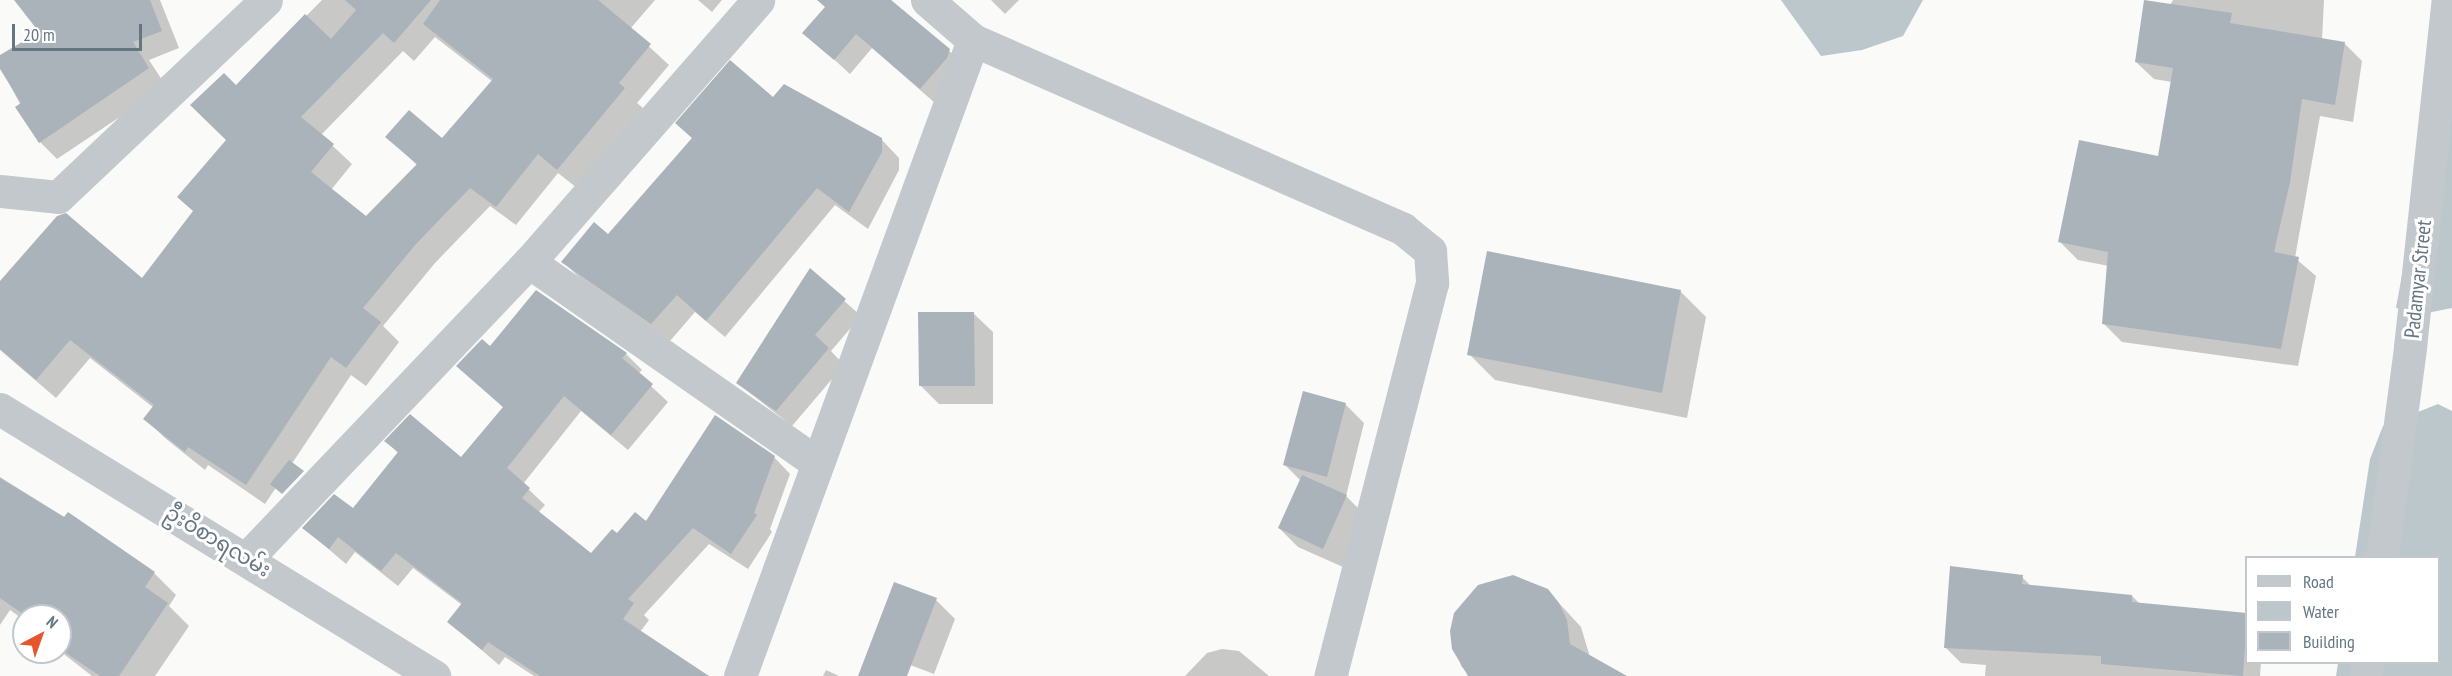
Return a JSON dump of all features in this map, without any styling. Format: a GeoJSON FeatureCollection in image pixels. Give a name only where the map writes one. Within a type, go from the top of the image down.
{"type":"FeatureCollection","features":[{"type":"Feature","properties":{"kind":"street"},"geometry":{"type":"LineString","coordinates":[[0,191],[58,197],[266,0]]}},
{"type":"Feature","properties":{"kind":"street"},"geometry":{"type":"LineString","coordinates":[[247,558],[529,262],[758,0]]}},
{"type":"Feature","properties":{"kind":"street"},"geometry":{"type":"LineString","coordinates":[[927,0],[973,40],[1403,229],[1430,251],[1432,284],[1329,676]]}},
{"type":"Feature","properties":{"kind":"street","name":"Padamyar Street"},"geometry":{"type":"LineString","coordinates":[[2382,556],[2410,347],[2448,0]]}},
{"type":"Feature","properties":{"kind":"street"},"geometry":{"type":"LineString","coordinates":[[740,676],[816,462],[973,40]]}},
{"type":"Feature","properties":{"kind":"street"},"geometry":{"type":"LineString","coordinates":[[529,262],[816,462]]}},
{"type":"Feature","properties":{"kind":"street","name":"ဦးဝိစာရလမ်း"},"geometry":{"type":"LineString","coordinates":[[0,409],[247,558],[434,676]]}},
{"type":"Feature","properties":{"kind":"water"},"geometry":{"type":"Polygon","coordinates":[[[1781,0],[1923,0],[1903,36],[1862,50],[1821,56],[1781,0]]]}},
{"type":"Feature","properties":{"kind":"water"},"geometry":{"type":"Polygon","coordinates":[[[2452,0],[2452,308],[2427,313],[2396,308],[2452,0]]]}},
{"type":"Feature","properties":{"kind":"water"},"geometry":{"type":"Polygon","coordinates":[[[2438,404],[2452,411],[2452,676],[2336,676],[2338,664],[2440,664],[2440,556],[2355,556],[2370,459],[2383,426],[2438,404]]]}},
{"type":"Feature","properties":{"kind":"building"},"geometry":{"type":"Polygon","coordinates":[[[14,0],[150,0],[162,31],[133,42],[149,68],[39,143],[15,107],[21,103],[0,69],[0,55],[39,32],[14,0]]]}},
{"type":"Feature","properties":{"kind":"building"},"geometry":{"type":"Polygon","coordinates":[[[345,0],[431,0],[394,43],[383,33],[301,117],[334,144],[311,172],[366,216],[417,164],[385,137],[409,110],[442,138],[493,79],[423,24],[440,0],[598,0],[651,44],[619,83],[625,88],[557,170],[538,154],[496,207],[470,188],[416,244],[363,308],[381,322],[346,368],[331,357],[246,485],[188,447],[185,452],[143,419],[154,405],[70,340],[36,380],[0,349],[0,281],[57,216],[66,213],[142,278],[193,211],[177,197],[226,140],[190,105],[224,73],[236,85],[305,14],[331,39],[356,10],[345,0]]]}},
{"type":"Feature","properties":{"kind":"building"},"geometry":{"type":"Polygon","coordinates":[[[817,0],[891,0],[950,49],[947,58],[920,89],[856,34],[834,60],[802,33],[825,7],[817,0]]]}},
{"type":"Feature","properties":{"kind":"building"},"geometry":{"type":"Polygon","coordinates":[[[2144,0],[2232,13],[2230,23],[2345,42],[2335,105],[2302,99],[2290,182],[2274,252],[2299,257],[2281,349],[2102,324],[2108,252],[2058,242],[2079,140],[2158,156],[2173,68],[2135,62],[2144,0]]]}},
{"type":"Feature","properties":{"kind":"building"},"geometry":{"type":"Polygon","coordinates":[[[730,60],[773,97],[784,84],[882,138],[882,152],[849,212],[817,188],[706,321],[677,295],[651,324],[561,262],[594,222],[608,234],[692,138],[675,123],[730,60]]]}},
{"type":"Feature","properties":{"kind":"building"},"geometry":{"type":"Polygon","coordinates":[[[1487,251],[1681,290],[1662,393],[1467,355],[1487,251]]]}},
{"type":"Feature","properties":{"kind":"building"},"geometry":{"type":"Polygon","coordinates":[[[810,268],[846,299],[815,335],[829,348],[776,411],[736,383],[810,268]]]}},
{"type":"Feature","properties":{"kind":"building"},"geometry":{"type":"Polygon","coordinates":[[[536,290],[627,353],[622,358],[653,384],[611,435],[564,396],[507,468],[530,488],[522,498],[591,553],[612,529],[617,533],[635,512],[646,521],[715,415],[775,456],[754,513],[757,515],[731,554],[693,528],[628,599],[634,603],[623,619],[709,676],[540,676],[488,642],[482,650],[447,622],[462,603],[396,553],[381,571],[338,537],[329,549],[302,528],[334,494],[353,508],[398,452],[384,441],[410,414],[461,457],[503,407],[456,366],[482,339],[490,346],[536,290]]]}},
{"type":"Feature","properties":{"kind":"building"},"geometry":{"type":"Polygon","coordinates":[[[918,312],[974,312],[975,386],[919,386],[918,312]]]}},
{"type":"Feature","properties":{"kind":"building"},"geometry":{"type":"Polygon","coordinates":[[[1303,391],[1346,403],[1327,477],[1283,465],[1303,391]]]}},
{"type":"Feature","properties":{"kind":"building"},"geometry":{"type":"Polygon","coordinates":[[[289,460],[304,471],[282,494],[270,484],[289,460]]]}},
{"type":"Feature","properties":{"kind":"building"},"geometry":{"type":"Polygon","coordinates":[[[1302,475],[1347,495],[1323,549],[1278,528],[1302,475]]]}},
{"type":"Feature","properties":{"kind":"building"},"geometry":{"type":"Polygon","coordinates":[[[0,478],[64,517],[68,512],[155,572],[145,587],[168,603],[119,676],[100,676],[72,657],[72,604],[12,604],[12,606],[0,598],[0,478]]]}},
{"type":"Feature","properties":{"kind":"building"},"geometry":{"type":"Polygon","coordinates":[[[1950,566],[2023,575],[2022,584],[2132,595],[2132,602],[2245,613],[2243,676],[2101,664],[2101,656],[1944,648],[1950,566]]]}},
{"type":"Feature","properties":{"kind":"building"},"geometry":{"type":"Polygon","coordinates":[[[1513,575],[1548,589],[1559,603],[1567,620],[1570,644],[1627,676],[1468,676],[1452,649],[1450,631],[1454,613],[1478,585],[1513,575]]]}},
{"type":"Feature","properties":{"kind":"building"},"geometry":{"type":"Polygon","coordinates":[[[894,582],[937,598],[907,676],[858,676],[894,582]]]}}]}
